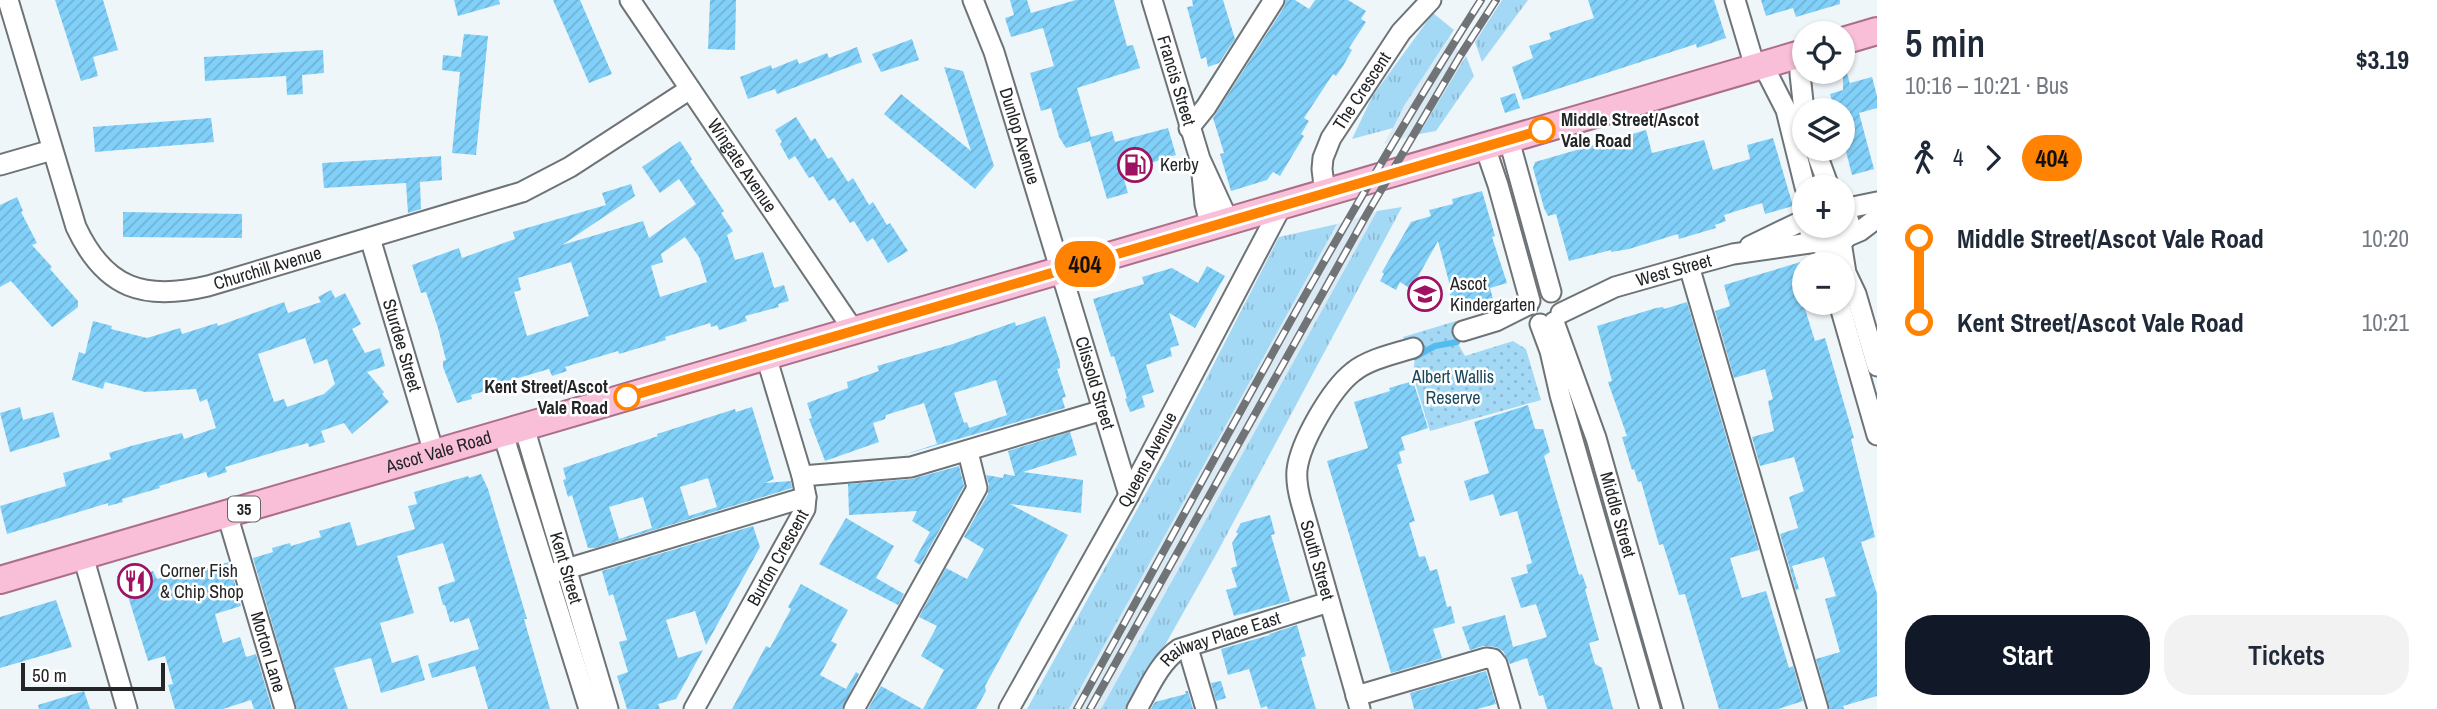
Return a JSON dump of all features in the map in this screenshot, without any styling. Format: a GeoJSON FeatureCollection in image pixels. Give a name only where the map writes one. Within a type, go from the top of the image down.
{"type":"FeatureCollection","features":[{"type":"Feature","properties":{"kind":"main road"},"geometry":{"type":"LineString","coordinates":[[1855,37],[1877,31]]}},
{"type":"Feature","properties":{"kind":"main road","name":"Ascot Vale Road"},"geometry":{"type":"LineString","coordinates":[[0,580],[1792,56]]}},
{"type":"Feature","properties":{"kind":"street","name":"Churchill Avenue"},"geometry":{"type":"LineString","coordinates":[[8,0],[76,227],[86,248],[98,265],[132,287],[150,292],[186,291],[495,201],[543,183],[690,89]]}},
{"type":"Feature","properties":{"kind":"street","name":"Wingate Avenue"},"geometry":{"type":"LineString","coordinates":[[630,0],[854,331]]}},
{"type":"Feature","properties":{"kind":"street","name":"Dunlop Avenue"},"geometry":{"type":"LineString","coordinates":[[973,0],[990,40],[1060,272]]}},
{"type":"Feature","properties":{"kind":"street","name":"Francis Street"},"geometry":{"type":"LineString","coordinates":[[1152,0],[1220,225]]}},
{"type":"Feature","properties":{"kind":"street"},"geometry":{"type":"LineString","coordinates":[[1189,128],[1274,0]]}},
{"type":"Feature","properties":{"kind":"street","name":"The Crescent"},"geometry":{"type":"LineString","coordinates":[[1325,194],[1322,169],[1331,138],[1401,32],[1431,0]]}},
{"type":"Feature","properties":{"kind":"street"},"geometry":{"type":"LineString","coordinates":[[1735,0],[1759,66],[1786,110],[1802,175]]}},
{"type":"Feature","properties":{"kind":"street","name":"Middle Street"},"geometry":{"type":"LineString","coordinates":[[1497,143],[1532,225],[1550,351],[1560,395],[1650,709]]}},
{"type":"Feature","properties":{"kind":"street","name":"Middle Street"},"geometry":{"type":"LineString","coordinates":[[1497,143],[1511,232],[1596,438],[1673,709]]}},
{"type":"Feature","properties":{"kind":"street"},"geometry":{"type":"LineString","coordinates":[[0,165],[52,150]]}},
{"type":"Feature","properties":{"kind":"street"},"geometry":{"type":"LineString","coordinates":[[1855,207],[1877,202]]}},
{"type":"Feature","properties":{"kind":"street","name":"Queens Avenue"},"geometry":{"type":"LineString","coordinates":[[1009,709],[1129,495],[1281,207]]}},
{"type":"Feature","properties":{"kind":"street"},"geometry":{"type":"LineString","coordinates":[[1877,218],[1844,240],[1846,272],[1856,293],[1877,366]]}},
{"type":"Feature","properties":{"kind":"street"},"geometry":{"type":"LineString","coordinates":[[1511,232],[1532,225]]}},
{"type":"Feature","properties":{"kind":"street","name":"West Street"},"geometry":{"type":"LineString","coordinates":[[1733,254],[1792,226]]}},
{"type":"Feature","properties":{"kind":"street","name":"Sturdee Street"},"geometry":{"type":"LineString","coordinates":[[370,238],[434,453]]}},
{"type":"Feature","properties":{"kind":"street","name":"West Street"},"geometry":{"type":"LineString","coordinates":[[1463,331],[1733,254],[1816,238],[1831,247],[1844,240]]}},
{"type":"Feature","properties":{"kind":"street"},"geometry":{"type":"LineString","coordinates":[[1689,266],[1818,709]]}},
{"type":"Feature","properties":{"kind":"street","name":"Clissold Street"},"geometry":{"type":"LineString","coordinates":[[1060,272],[1129,495]]}},
{"type":"Feature","properties":{"kind":"street"},"geometry":{"type":"LineString","coordinates":[[1842,315],[1877,435]]}},
{"type":"Feature","properties":{"kind":"street","name":"South Street"},"geometry":{"type":"LineString","coordinates":[[1358,702],[1296,482],[1301,452],[1334,392],[1353,372],[1380,358],[1413,348]]}},
{"type":"Feature","properties":{"kind":"street","name":"Burton Crescent"},"geometry":{"type":"LineString","coordinates":[[694,709],[801,520],[806,496],[766,356]]}},
{"type":"Feature","properties":{"kind":"street"},"geometry":{"type":"LineString","coordinates":[[802,476],[911,467],[1103,410]]}},
{"type":"Feature","properties":{"kind":"street","name":"Kent Street"},"geometry":{"type":"LineString","coordinates":[[514,431],[557,572],[608,709]]}},
{"type":"Feature","properties":{"kind":"street"},"geometry":{"type":"LineString","coordinates":[[855,709],[977,488],[968,452]]}},
{"type":"Feature","properties":{"kind":"street"},"geometry":{"type":"LineString","coordinates":[[557,572],[806,496]]}},
{"type":"Feature","properties":{"kind":"street","name":"Morton Lane"},"geometry":{"type":"LineString","coordinates":[[227,514],[285,709]]}},
{"type":"Feature","properties":{"kind":"street"},"geometry":{"type":"LineString","coordinates":[[83,556],[127,709]]}},
{"type":"Feature","properties":{"kind":"street","name":"Kent Street"},"geometry":{"type":"LineString","coordinates":[[557,572],[589,709]]}},
{"type":"Feature","properties":{"kind":"street"},"geometry":{"type":"LineString","coordinates":[[1619,601],[1641,595]]}},
{"type":"Feature","properties":{"kind":"street","name":"Railway Place East"},"geometry":{"type":"LineString","coordinates":[[1137,709],[1158,671],[1169,656],[1179,649],[1329,601]]}},
{"type":"Feature","properties":{"kind":"street"},"geometry":{"type":"LineString","coordinates":[[1190,655],[1206,709]]}},
{"type":"Feature","properties":{"kind":"street"},"geometry":{"type":"LineString","coordinates":[[1358,702],[1486,659],[1493,659],[1497,664],[1510,709]]}},
{"type":"Feature","properties":{"kind":"shaded area"},"geometry":{"type":"Polygon","coordinates":[[[1450,37],[1463,61],[1419,134],[1384,144],[1404,106],[1450,37]]]}},
{"type":"Feature","properties":{"kind":"shaded area"},"geometry":{"type":"Polygon","coordinates":[[[1377,211],[1101,709],[1069,709],[1337,224],[1377,211]]]}},
{"type":"Feature","properties":{"kind":"green space"},"geometry":{"type":"Polygon","coordinates":[[[1502,0],[1528,0],[1482,62],[1475,42],[1502,0]]]}},
{"type":"Feature","properties":{"kind":"green space"},"geometry":{"type":"Polygon","coordinates":[[[1433,13],[1454,30],[1404,106],[1393,128],[1352,139],[1372,97],[1433,13]]]}},
{"type":"Feature","properties":{"kind":"green space"},"geometry":{"type":"Polygon","coordinates":[[[1466,56],[1474,76],[1436,131],[1419,134],[1466,56]]]}},
{"type":"Feature","properties":{"kind":"green space"},"geometry":{"type":"Polygon","coordinates":[[[1402,207],[1218,551],[1129,709],[1101,709],[1377,211],[1402,207]]]}},
{"type":"Feature","properties":{"kind":"green space"},"geometry":{"type":"Polygon","coordinates":[[[1337,224],[1069,709],[1027,709],[1167,455],[1279,237],[1337,224]]]}},
{"type":"Feature","properties":{"kind":"green space","name":"Albert Wallis Reserve"},"geometry":{"type":"Polygon","coordinates":[[[1456,321],[1457,342],[1465,356],[1513,341],[1526,349],[1541,400],[1430,431],[1413,376],[1415,357],[1403,337],[1456,321]]]}},
{"type":"Feature","properties":{"kind":"building"},"geometry":{"type":"Polygon","coordinates":[[[55,0],[103,0],[118,50],[93,57],[98,76],[81,81],[55,0]]]}},
{"type":"Feature","properties":{"kind":"building"},"geometry":{"type":"Polygon","coordinates":[[[454,0],[499,0],[500,4],[458,16],[454,0]]]}},
{"type":"Feature","properties":{"kind":"building"},"geometry":{"type":"Polygon","coordinates":[[[553,0],[580,0],[612,74],[589,83],[553,0]]]}},
{"type":"Feature","properties":{"kind":"building"},"geometry":{"type":"Polygon","coordinates":[[[710,0],[736,0],[735,50],[708,49],[710,0]]]}},
{"type":"Feature","properties":{"kind":"building"},"geometry":{"type":"Polygon","coordinates":[[[1010,0],[1027,0],[1031,13],[1076,0],[1114,0],[1127,46],[1133,45],[1140,68],[1077,88],[1091,137],[1112,131],[1115,142],[1168,128],[1176,155],[1122,172],[1128,193],[1107,199],[1090,141],[1066,148],[1059,137],[1051,108],[1041,111],[1030,73],[1054,66],[1043,28],[1011,37],[1005,18],[1014,15],[1010,0]]]}},
{"type":"Feature","properties":{"kind":"building"},"geometry":{"type":"Polygon","coordinates":[[[1192,0],[1223,0],[1235,39],[1219,63],[1208,67],[1206,57],[1201,59],[1187,7],[1193,6],[1192,0]]]}},
{"type":"Feature","properties":{"kind":"building"},"geometry":{"type":"Polygon","coordinates":[[[1286,0],[1295,0],[1309,9],[1315,0],[1348,0],[1366,11],[1361,19],[1366,22],[1349,48],[1352,50],[1343,66],[1336,76],[1333,74],[1304,118],[1309,121],[1301,134],[1304,136],[1280,176],[1273,172],[1267,180],[1231,191],[1220,154],[1224,153],[1213,118],[1286,0]]]}},
{"type":"Feature","properties":{"kind":"building"},"geometry":{"type":"Polygon","coordinates":[[[1588,0],[1714,0],[1726,38],[1697,48],[1696,44],[1523,100],[1512,67],[1533,58],[1529,46],[1551,39],[1549,33],[1594,18],[1588,0]]]}},
{"type":"Feature","properties":{"kind":"building"},"geometry":{"type":"Polygon","coordinates":[[[1761,0],[1840,0],[1840,4],[1796,17],[1793,8],[1766,16],[1761,0]]]}},
{"type":"Feature","properties":{"kind":"building"},"geometry":{"type":"Polygon","coordinates":[[[464,34],[488,36],[476,155],[452,153],[460,72],[442,70],[443,55],[461,57],[464,34]]]}},
{"type":"Feature","properties":{"kind":"building"},"geometry":{"type":"Polygon","coordinates":[[[912,39],[919,60],[881,72],[872,54],[912,39]]]}},
{"type":"Feature","properties":{"kind":"building"},"geometry":{"type":"Polygon","coordinates":[[[857,47],[862,62],[777,94],[775,89],[748,99],[740,77],[771,65],[772,69],[797,59],[799,64],[827,53],[829,58],[857,47]]]}},
{"type":"Feature","properties":{"kind":"building"},"geometry":{"type":"Polygon","coordinates":[[[323,50],[324,73],[302,75],[303,94],[287,95],[286,76],[205,81],[204,57],[323,50]]]}},
{"type":"Feature","properties":{"kind":"building"},"geometry":{"type":"Polygon","coordinates":[[[944,67],[963,71],[994,166],[975,189],[884,114],[901,94],[971,151],[944,67]]]}},
{"type":"Feature","properties":{"kind":"building"},"geometry":{"type":"Polygon","coordinates":[[[1872,77],[1877,96],[1877,108],[1859,113],[1874,169],[1852,175],[1848,161],[1855,161],[1855,98],[1831,98],[1830,94],[1843,90],[1843,84],[1850,84],[1851,88],[1850,84],[1872,77]]]}},
{"type":"Feature","properties":{"kind":"building"},"geometry":{"type":"Polygon","coordinates":[[[1515,93],[1520,108],[1505,113],[1500,98],[1515,93]]]}},
{"type":"Feature","properties":{"kind":"building"},"geometry":{"type":"Polygon","coordinates":[[[796,117],[811,141],[815,138],[828,159],[832,157],[848,182],[853,178],[869,205],[873,202],[908,251],[888,263],[873,238],[867,242],[854,221],[850,223],[834,198],[829,201],[813,176],[809,178],[795,156],[789,160],[775,130],[796,117]]]}},
{"type":"Feature","properties":{"kind":"building"},"geometry":{"type":"Polygon","coordinates":[[[211,118],[214,142],[95,152],[93,127],[211,118]]]}},
{"type":"Feature","properties":{"kind":"building"},"geometry":{"type":"Polygon","coordinates":[[[1646,130],[1652,153],[1704,140],[1713,170],[1750,159],[1747,145],[1773,138],[1792,206],[1765,214],[1762,203],[1724,215],[1726,221],[1715,225],[1716,228],[1679,239],[1678,234],[1629,249],[1611,250],[1569,261],[1556,214],[1548,216],[1544,208],[1533,168],[1535,162],[1646,130]]]}},
{"type":"Feature","properties":{"kind":"building"},"geometry":{"type":"Polygon","coordinates":[[[680,141],[692,159],[690,161],[724,211],[721,213],[733,231],[727,235],[735,260],[763,252],[774,288],[784,285],[789,301],[778,304],[779,307],[745,316],[747,321],[719,330],[717,325],[711,327],[710,323],[665,337],[666,340],[565,367],[567,371],[552,376],[549,369],[505,382],[506,385],[471,395],[472,399],[457,403],[443,367],[443,361],[446,360],[438,328],[426,292],[421,293],[412,265],[459,248],[462,258],[515,239],[513,232],[606,205],[602,193],[631,184],[635,196],[562,245],[643,221],[649,238],[696,204],[679,179],[660,193],[642,167],[680,141]],[[685,237],[661,254],[663,262],[651,266],[660,297],[707,282],[699,257],[685,237]],[[571,262],[518,278],[521,290],[514,292],[527,336],[589,316],[571,262]]]}},
{"type":"Feature","properties":{"kind":"building"},"geometry":{"type":"Polygon","coordinates":[[[441,156],[442,180],[420,182],[421,209],[408,213],[406,183],[324,188],[322,163],[441,156]]]}},
{"type":"Feature","properties":{"kind":"building"},"geometry":{"type":"Polygon","coordinates":[[[1482,191],[1495,236],[1492,237],[1507,283],[1490,288],[1493,299],[1455,310],[1438,241],[1411,289],[1400,282],[1396,290],[1380,281],[1384,274],[1382,272],[1411,222],[1431,216],[1429,210],[1453,204],[1452,199],[1482,191]]]}},
{"type":"Feature","properties":{"kind":"building"},"geometry":{"type":"Polygon","coordinates":[[[17,197],[23,211],[21,212],[37,243],[32,245],[78,301],[78,307],[52,327],[11,281],[0,287],[0,205],[17,197]]]}},
{"type":"Feature","properties":{"kind":"building"},"geometry":{"type":"Polygon","coordinates":[[[123,212],[242,214],[242,238],[123,237],[123,212]]]}},
{"type":"Feature","properties":{"kind":"building"},"geometry":{"type":"Polygon","coordinates":[[[1792,265],[1792,315],[1807,315],[1815,341],[1825,338],[1854,438],[1851,439],[1875,537],[1861,542],[1877,594],[1877,696],[1843,706],[1844,709],[1830,709],[1816,659],[1840,652],[1825,599],[1836,596],[1824,557],[1792,566],[1799,589],[1796,590],[1780,534],[1798,528],[1789,497],[1804,491],[1794,457],[1760,466],[1752,437],[1774,431],[1768,401],[1773,399],[1765,369],[1734,378],[1715,311],[1730,306],[1724,285],[1792,265]]]}},
{"type":"Feature","properties":{"kind":"building"},"geometry":{"type":"Polygon","coordinates":[[[1207,266],[1225,276],[1195,328],[1169,313],[1179,345],[1170,348],[1172,356],[1146,365],[1154,392],[1142,396],[1145,407],[1130,412],[1114,356],[1111,357],[1093,299],[1144,284],[1142,277],[1172,268],[1198,283],[1207,266]]]}},
{"type":"Feature","properties":{"kind":"building"},"geometry":{"type":"Polygon","coordinates":[[[331,290],[335,298],[345,293],[361,324],[352,329],[365,353],[380,348],[385,366],[367,372],[389,402],[352,434],[344,423],[321,431],[325,442],[309,447],[308,443],[275,452],[225,467],[227,472],[208,478],[206,472],[122,499],[123,502],[108,506],[108,503],[7,534],[0,506],[66,486],[63,473],[111,459],[109,453],[131,446],[182,433],[184,439],[216,428],[207,399],[200,402],[196,389],[145,392],[105,382],[103,389],[72,380],[79,352],[85,354],[93,321],[112,326],[111,329],[147,338],[180,328],[182,334],[217,323],[218,326],[284,302],[288,313],[321,302],[318,297],[331,290]],[[305,338],[258,354],[274,402],[284,399],[287,407],[324,394],[335,384],[327,359],[314,364],[305,338]]]}},
{"type":"Feature","properties":{"kind":"building"},"geometry":{"type":"Polygon","coordinates":[[[1687,302],[1759,550],[1730,558],[1742,598],[1766,591],[1789,668],[1793,666],[1803,701],[1778,709],[1719,709],[1685,594],[1679,595],[1663,544],[1659,545],[1641,481],[1638,482],[1634,469],[1632,470],[1622,437],[1627,436],[1608,382],[1612,381],[1597,326],[1656,308],[1664,309],[1687,302]]]}},
{"type":"Feature","properties":{"kind":"building"},"geometry":{"type":"Polygon","coordinates":[[[1045,316],[1060,362],[1060,368],[1057,369],[1066,397],[1062,398],[1065,408],[903,455],[937,444],[924,403],[886,415],[885,419],[873,423],[879,442],[825,461],[809,419],[812,418],[807,403],[848,388],[847,382],[879,371],[877,366],[953,344],[1015,322],[1016,326],[1045,316]],[[996,380],[954,393],[964,423],[967,422],[969,428],[1007,415],[996,380]]]}},
{"type":"Feature","properties":{"kind":"building"},"geometry":{"type":"Polygon","coordinates":[[[1413,381],[1428,428],[1401,437],[1405,450],[1399,452],[1402,463],[1397,465],[1415,521],[1409,523],[1419,557],[1425,556],[1430,571],[1437,569],[1447,607],[1451,606],[1455,623],[1433,629],[1442,658],[1391,673],[1327,461],[1368,448],[1354,402],[1413,381]]]}},
{"type":"Feature","properties":{"kind":"building"},"geometry":{"type":"Polygon","coordinates":[[[1528,405],[1535,429],[1543,429],[1550,452],[1544,456],[1579,575],[1582,574],[1587,588],[1585,589],[1599,640],[1589,643],[1595,664],[1602,668],[1613,709],[1547,709],[1543,695],[1539,696],[1527,658],[1510,664],[1503,651],[1496,647],[1483,646],[1470,650],[1462,627],[1505,615],[1513,647],[1547,637],[1536,604],[1521,608],[1511,578],[1528,573],[1526,565],[1532,563],[1517,511],[1500,516],[1493,494],[1470,501],[1464,481],[1489,473],[1474,422],[1528,405]]]}},
{"type":"Feature","properties":{"kind":"building"},"geometry":{"type":"Polygon","coordinates":[[[20,407],[23,420],[53,412],[60,437],[10,452],[0,413],[20,407]]]}},
{"type":"Feature","properties":{"kind":"building"},"geometry":{"type":"Polygon","coordinates":[[[752,407],[774,479],[765,483],[791,481],[792,488],[595,548],[588,548],[572,495],[568,497],[563,468],[658,436],[657,434],[735,409],[736,412],[752,407]],[[708,478],[680,487],[689,516],[717,507],[708,478]],[[643,497],[609,507],[619,539],[652,528],[643,497]]]}},
{"type":"Feature","properties":{"kind":"building"},"geometry":{"type":"Polygon","coordinates":[[[1070,432],[1077,455],[1023,472],[1083,480],[1081,513],[1010,504],[1068,535],[985,686],[986,691],[976,709],[923,709],[944,670],[921,656],[937,626],[919,617],[946,568],[967,579],[984,549],[964,537],[988,494],[986,475],[1003,478],[1004,474],[1015,476],[1008,451],[1070,432]]]}},
{"type":"Feature","properties":{"kind":"building"},"geometry":{"type":"Polygon","coordinates":[[[959,466],[964,486],[920,565],[914,561],[930,532],[912,521],[917,511],[849,515],[848,484],[912,479],[959,466]]]}},
{"type":"Feature","properties":{"kind":"building"},"geometry":{"type":"Polygon","coordinates":[[[481,474],[488,489],[527,619],[524,619],[550,709],[488,709],[475,666],[432,678],[428,664],[479,649],[469,618],[450,622],[443,605],[438,587],[455,581],[443,543],[397,556],[414,613],[380,623],[392,663],[418,655],[425,680],[381,693],[371,658],[334,668],[348,709],[297,709],[253,558],[273,552],[272,548],[290,543],[291,546],[321,537],[319,531],[350,522],[357,546],[415,529],[408,506],[417,504],[414,492],[481,474]]]}},
{"type":"Feature","properties":{"kind":"building"},"geometry":{"type":"Polygon","coordinates":[[[1270,515],[1275,534],[1271,535],[1290,601],[1234,616],[1226,590],[1237,587],[1231,568],[1237,566],[1232,543],[1241,523],[1270,515]]]}},
{"type":"Feature","properties":{"kind":"building"},"geometry":{"type":"Polygon","coordinates":[[[846,518],[894,546],[876,578],[904,594],[898,605],[819,564],[846,518]]]}},
{"type":"Feature","properties":{"kind":"building"},"geometry":{"type":"Polygon","coordinates":[[[753,526],[760,547],[706,645],[695,611],[666,620],[678,658],[703,650],[676,699],[658,704],[660,709],[627,709],[617,676],[628,672],[619,642],[627,640],[613,594],[609,596],[602,571],[753,526]]]}},
{"type":"Feature","properties":{"kind":"building"},"geometry":{"type":"Polygon","coordinates":[[[229,562],[241,606],[215,614],[223,643],[240,637],[246,657],[256,654],[272,709],[254,709],[251,700],[223,709],[175,709],[168,685],[173,684],[165,656],[148,661],[127,593],[123,595],[117,576],[139,569],[141,575],[153,571],[157,579],[229,562]]]}},
{"type":"Feature","properties":{"kind":"building"},"geometry":{"type":"Polygon","coordinates":[[[801,584],[848,610],[831,641],[837,644],[820,675],[846,689],[856,672],[859,674],[842,709],[732,709],[766,646],[770,648],[801,584]]]}},
{"type":"Feature","properties":{"kind":"building"},"geometry":{"type":"Polygon","coordinates":[[[56,600],[72,647],[0,668],[0,617],[56,600]]]}},
{"type":"Feature","properties":{"kind":"building"},"geometry":{"type":"Polygon","coordinates":[[[1297,625],[1306,656],[1301,658],[1316,709],[1268,709],[1267,706],[1261,708],[1249,669],[1228,675],[1221,649],[1297,625]]]}},
{"type":"Feature","properties":{"kind":"building"},"geometry":{"type":"Polygon","coordinates":[[[1486,671],[1496,704],[1477,709],[1414,709],[1410,693],[1486,671]]]}},
{"type":"Feature","properties":{"kind":"building"},"geometry":{"type":"Polygon","coordinates":[[[1221,681],[1226,698],[1216,701],[1211,683],[1221,681]]]}},
{"type":"Feature","properties":{"kind":"building"},"geometry":{"type":"Polygon","coordinates":[[[881,686],[922,709],[868,709],[881,686]]]}},
{"type":"Feature","properties":{"kind":"building"},"geometry":{"type":"Polygon","coordinates":[[[84,691],[90,709],[39,709],[38,705],[84,691]]]}},
{"type":"Feature","properties":{"kind":"building"},"geometry":{"type":"Polygon","coordinates":[[[1185,691],[1188,691],[1193,709],[1151,709],[1155,702],[1186,694],[1185,691]]]}},
{"type":"Feature","properties":{"kind":"waterway"},"geometry":{"type":"LineString","coordinates":[[1415,357],[1435,346],[1457,342]]}},
{"type":"Feature","properties":{"kind":"railway"},"geometry":{"type":"LineString","coordinates":[[1077,709],[1324,262],[1427,86],[1481,0]]}},
{"type":"Feature","properties":{"kind":"railway"},"geometry":{"type":"LineString","coordinates":[[1090,709],[1367,214],[1496,0]]}},
{"type":"Feature","properties":{"kind":"bus line","name":"404"},"geometry":{"type":"LineString","coordinates":[[627,397],[1542,130]]}},
{"type":"Feature","properties":{"kind":"place","name":"Middle Street/Ascot Vale Road"},"geometry":{"type":"Point","coordinates":[1542,130]}},
{"type":"Feature","properties":{"kind":"place","name":"Kerby"},"geometry":{"type":"Point","coordinates":[1135,165]}},
{"type":"Feature","properties":{"kind":"place","name":"Ascot Kindergarten"},"geometry":{"type":"Point","coordinates":[1425,294]}},
{"type":"Feature","properties":{"kind":"place","name":"Kent Street/Ascot Vale Road"},"geometry":{"type":"Point","coordinates":[627,397]}},
{"type":"Feature","properties":{"kind":"place","name":"Corner Fish & Chip Shop"},"geometry":{"type":"Point","coordinates":[135,581]}}]}
